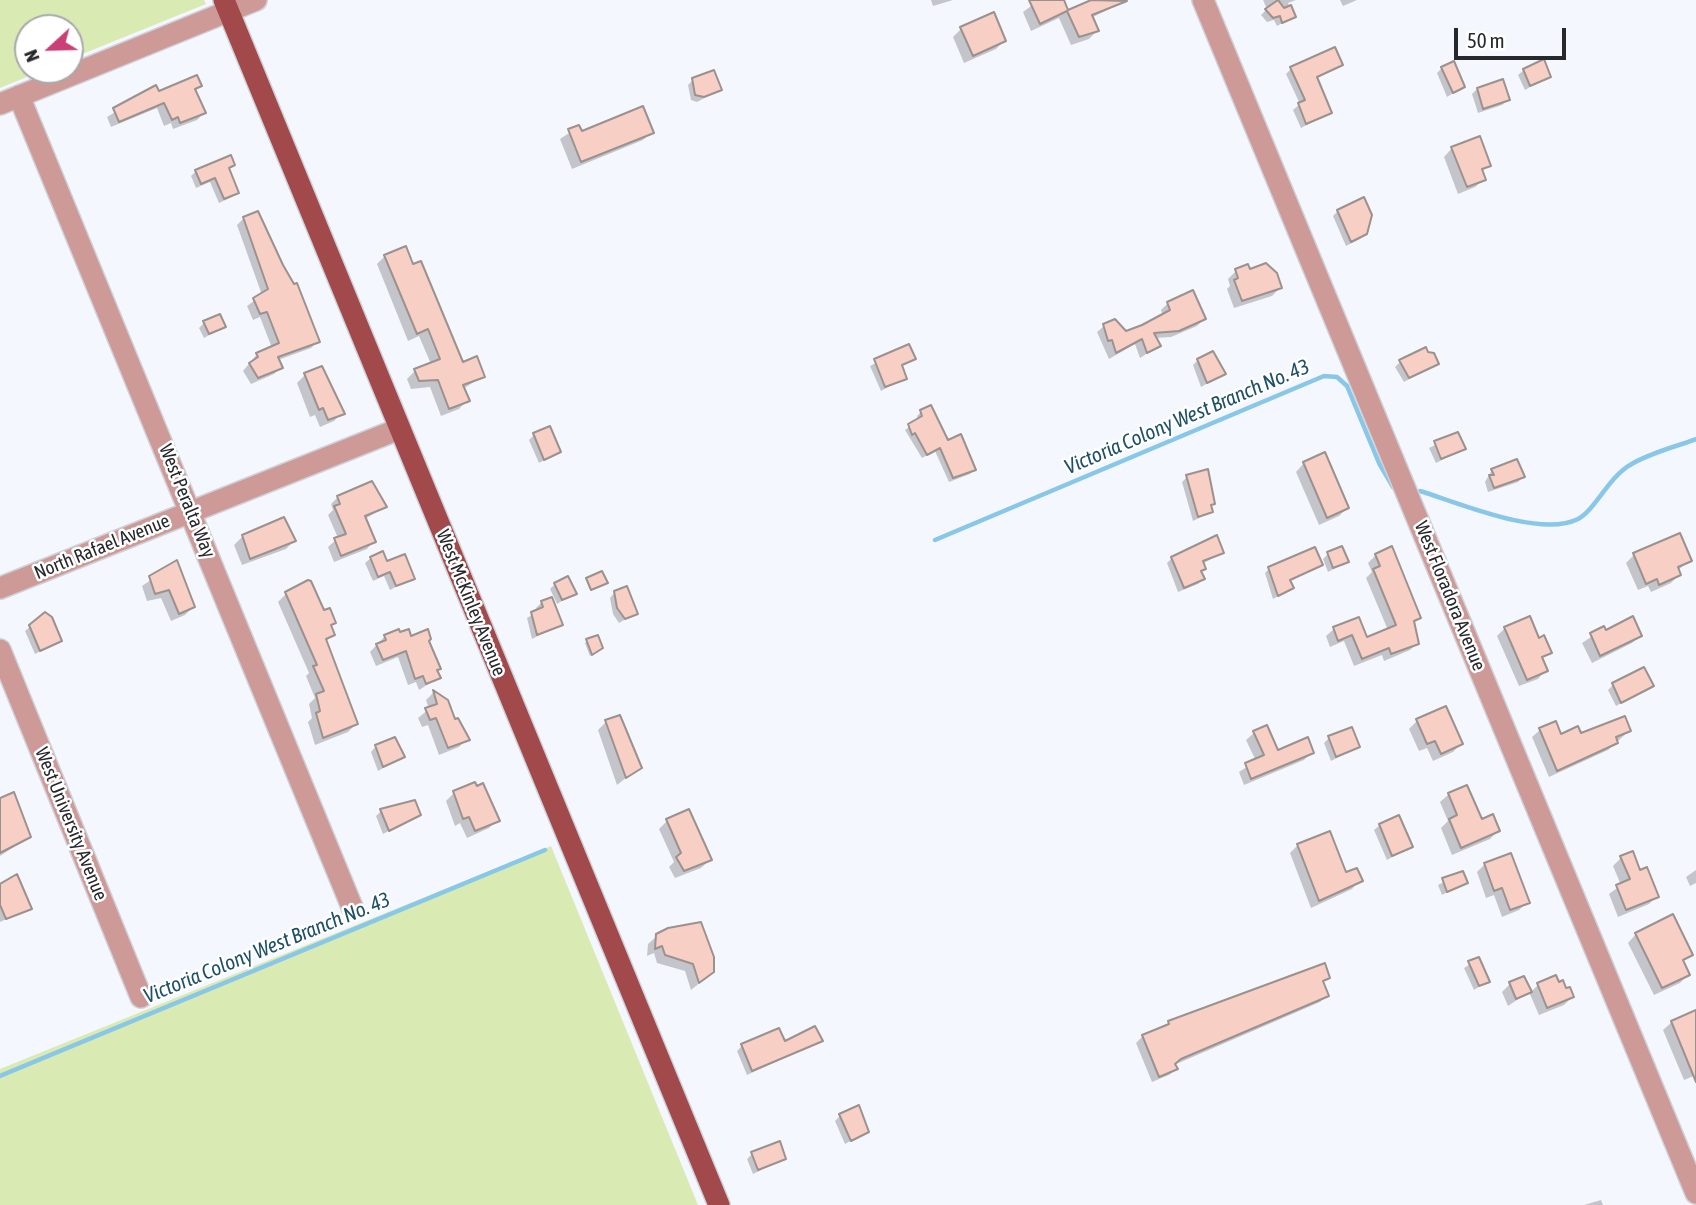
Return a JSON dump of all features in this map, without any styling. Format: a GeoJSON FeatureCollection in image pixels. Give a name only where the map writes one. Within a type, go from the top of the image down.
{"type":"FeatureCollection","features":[{"type":"Feature","properties":{"kind":"main road","name":"West McKinley Avenue"},"geometry":{"type":"LineString","coordinates":[[227,6],[719,1205]]}},
{"type":"Feature","properties":{"kind":"street"},"geometry":{"type":"LineString","coordinates":[[10,100],[227,6],[256,0]]}},
{"type":"Feature","properties":{"kind":"street","name":"West Floradora Avenue"},"geometry":{"type":"LineString","coordinates":[[1203,0],[1696,1193]]}},
{"type":"Feature","properties":{"kind":"street","name":"West Peralta Way"},"geometry":{"type":"LineString","coordinates":[[10,100],[191,511],[352,907]]}},
{"type":"Feature","properties":{"kind":"street","name":"North Rafael Avenue"},"geometry":{"type":"LineString","coordinates":[[0,588],[399,429]]}},
{"type":"Feature","properties":{"kind":"street","name":"West University Avenue"},"geometry":{"type":"LineString","coordinates":[[0,650],[141,997]]}},
{"type":"Feature","properties":{"kind":"green space"},"geometry":{"type":"Polygon","coordinates":[[[0,0],[204,0],[206,4],[84,53],[84,14],[14,14],[14,82],[0,88],[0,0]]]}},
{"type":"Feature","properties":{"kind":"green space"},"geometry":{"type":"Polygon","coordinates":[[[551,846],[698,1205],[0,1205],[0,1069],[551,846]]]}},
{"type":"Feature","properties":{"kind":"building"},"geometry":{"type":"Polygon","coordinates":[[[1029,0],[1064,0],[1068,10],[1091,0],[1127,1],[1092,15],[1099,31],[1079,37],[1067,11],[1040,24],[1029,0]]]}},
{"type":"Feature","properties":{"kind":"building"},"geometry":{"type":"Polygon","coordinates":[[[1278,0],[1284,8],[1291,5],[1296,17],[1282,23],[1280,16],[1273,18],[1265,9],[1278,0]]]}},
{"type":"Feature","properties":{"kind":"building"},"geometry":{"type":"Polygon","coordinates":[[[994,12],[1006,41],[973,56],[960,27],[994,12]]]}},
{"type":"Feature","properties":{"kind":"building"},"geometry":{"type":"Polygon","coordinates":[[[1335,47],[1343,65],[1317,77],[1332,113],[1306,124],[1298,103],[1305,100],[1290,67],[1335,47]]]}},
{"type":"Feature","properties":{"kind":"building"},"geometry":{"type":"Polygon","coordinates":[[[1544,59],[1551,77],[1530,86],[1523,69],[1544,59]]]}},
{"type":"Feature","properties":{"kind":"building"},"geometry":{"type":"Polygon","coordinates":[[[1454,61],[1465,87],[1453,93],[1441,67],[1454,61]]]}},
{"type":"Feature","properties":{"kind":"building"},"geometry":{"type":"Polygon","coordinates":[[[714,70],[722,90],[704,97],[695,95],[692,78],[714,70]]]}},
{"type":"Feature","properties":{"kind":"building"},"geometry":{"type":"Polygon","coordinates":[[[197,75],[202,86],[195,89],[206,113],[180,123],[178,117],[172,120],[164,103],[119,122],[113,108],[156,85],[159,91],[197,75]]]}},
{"type":"Feature","properties":{"kind":"building"},"geometry":{"type":"Polygon","coordinates":[[[1503,79],[1510,100],[1483,109],[1477,88],[1503,79]]]}},
{"type":"Feature","properties":{"kind":"building"},"geometry":{"type":"Polygon","coordinates":[[[643,106],[654,133],[581,162],[568,129],[579,125],[582,131],[643,106]]]}},
{"type":"Feature","properties":{"kind":"building"},"geometry":{"type":"Polygon","coordinates":[[[1480,136],[1491,166],[1482,169],[1486,180],[1467,187],[1451,147],[1480,136]]]}},
{"type":"Feature","properties":{"kind":"building"},"geometry":{"type":"Polygon","coordinates":[[[231,155],[235,165],[229,168],[239,193],[224,199],[215,178],[201,184],[195,170],[231,155]]]}},
{"type":"Feature","properties":{"kind":"building"},"geometry":{"type":"Polygon","coordinates":[[[1364,197],[1372,215],[1367,234],[1351,242],[1337,210],[1364,197]]]}},
{"type":"Feature","properties":{"kind":"building"},"geometry":{"type":"Polygon","coordinates":[[[258,211],[283,265],[294,284],[297,283],[320,342],[278,357],[283,368],[258,378],[249,363],[258,357],[256,353],[279,343],[267,312],[260,314],[253,298],[268,289],[243,217],[258,211]]]}},
{"type":"Feature","properties":{"kind":"building"},"geometry":{"type":"Polygon","coordinates":[[[406,246],[413,264],[421,261],[463,362],[477,356],[485,377],[463,385],[470,401],[449,409],[438,380],[419,381],[414,369],[440,359],[428,329],[417,334],[384,255],[406,246]]]}},
{"type":"Feature","properties":{"kind":"building"},"geometry":{"type":"Polygon","coordinates":[[[1266,263],[1277,273],[1282,288],[1242,301],[1234,280],[1238,278],[1235,269],[1248,264],[1250,269],[1266,263]]]}},
{"type":"Feature","properties":{"kind":"building"},"geometry":{"type":"Polygon","coordinates":[[[1193,290],[1206,319],[1179,331],[1154,333],[1161,346],[1147,353],[1142,339],[1116,353],[1112,340],[1108,341],[1103,324],[1115,319],[1126,331],[1142,325],[1170,310],[1167,302],[1193,290]]]}},
{"type":"Feature","properties":{"kind":"building"},"geometry":{"type":"Polygon","coordinates":[[[220,314],[226,327],[209,334],[203,321],[220,314]]]}},
{"type":"Feature","properties":{"kind":"building"},"geometry":{"type":"Polygon","coordinates":[[[909,344],[916,359],[902,365],[907,379],[885,387],[874,359],[909,344]]]}},
{"type":"Feature","properties":{"kind":"building"},"geometry":{"type":"Polygon","coordinates":[[[1426,347],[1428,352],[1434,353],[1439,364],[1409,378],[1399,360],[1426,347]]]}},
{"type":"Feature","properties":{"kind":"building"},"geometry":{"type":"Polygon","coordinates":[[[1213,351],[1226,374],[1207,383],[1197,359],[1213,351]]]}},
{"type":"Feature","properties":{"kind":"building"},"geometry":{"type":"Polygon","coordinates":[[[322,366],[345,414],[328,420],[323,408],[319,410],[304,373],[322,366]]]}},
{"type":"Feature","properties":{"kind":"building"},"geometry":{"type":"Polygon","coordinates":[[[931,405],[948,440],[961,434],[976,470],[953,478],[940,448],[927,455],[915,433],[912,435],[908,424],[922,416],[920,410],[931,405]]]}},
{"type":"Feature","properties":{"kind":"building"},"geometry":{"type":"Polygon","coordinates":[[[550,426],[561,452],[544,460],[533,433],[550,426]]]}},
{"type":"Feature","properties":{"kind":"building"},"geometry":{"type":"Polygon","coordinates":[[[1458,432],[1466,449],[1441,459],[1434,441],[1458,432]]]}},
{"type":"Feature","properties":{"kind":"building"},"geometry":{"type":"Polygon","coordinates":[[[1325,452],[1349,508],[1327,518],[1303,462],[1325,452]]]}},
{"type":"Feature","properties":{"kind":"building"},"geometry":{"type":"Polygon","coordinates":[[[1517,459],[1525,477],[1494,488],[1489,475],[1494,475],[1491,469],[1517,459]]]}},
{"type":"Feature","properties":{"kind":"building"},"geometry":{"type":"Polygon","coordinates":[[[1208,469],[1215,504],[1211,505],[1213,512],[1198,517],[1186,475],[1208,469]]]}},
{"type":"Feature","properties":{"kind":"building"},"geometry":{"type":"Polygon","coordinates":[[[372,481],[387,507],[365,516],[376,542],[341,556],[334,538],[346,534],[334,506],[340,504],[337,496],[372,481]]]}},
{"type":"Feature","properties":{"kind":"building"},"geometry":{"type":"Polygon","coordinates":[[[284,517],[296,541],[250,559],[242,535],[284,517]]]}},
{"type":"Feature","properties":{"kind":"building"},"geometry":{"type":"Polygon","coordinates":[[[1680,533],[1692,561],[1678,567],[1681,575],[1659,585],[1657,579],[1646,584],[1633,553],[1680,533]]]}},
{"type":"Feature","properties":{"kind":"building"},"geometry":{"type":"Polygon","coordinates":[[[1217,535],[1224,553],[1203,561],[1206,569],[1201,571],[1205,579],[1184,588],[1171,557],[1217,535]]]}},
{"type":"Feature","properties":{"kind":"building"},"geometry":{"type":"Polygon","coordinates":[[[1342,546],[1349,562],[1333,568],[1327,552],[1342,546]]]}},
{"type":"Feature","properties":{"kind":"building"},"geometry":{"type":"Polygon","coordinates":[[[1392,546],[1421,618],[1414,621],[1419,644],[1391,654],[1389,648],[1362,659],[1352,635],[1338,641],[1333,627],[1359,617],[1367,637],[1396,625],[1373,569],[1380,566],[1375,554],[1392,546]]]}},
{"type":"Feature","properties":{"kind":"building"},"geometry":{"type":"Polygon","coordinates":[[[1315,547],[1323,565],[1290,580],[1294,588],[1278,596],[1268,567],[1315,547]]]}},
{"type":"Feature","properties":{"kind":"building"},"geometry":{"type":"Polygon","coordinates":[[[383,551],[387,561],[405,554],[415,579],[396,586],[390,572],[378,577],[370,557],[383,551]]]}},
{"type":"Feature","properties":{"kind":"building"},"geometry":{"type":"Polygon","coordinates":[[[177,560],[195,607],[179,614],[169,590],[155,594],[149,576],[177,560]]]}},
{"type":"Feature","properties":{"kind":"building"},"geometry":{"type":"Polygon","coordinates":[[[602,571],[608,583],[591,590],[586,578],[602,571]]]}},
{"type":"Feature","properties":{"kind":"building"},"geometry":{"type":"Polygon","coordinates":[[[568,576],[577,594],[562,600],[554,583],[568,576]]]}},
{"type":"Feature","properties":{"kind":"building"},"geometry":{"type":"Polygon","coordinates":[[[311,581],[324,610],[330,608],[336,623],[331,625],[335,635],[326,639],[358,724],[323,738],[316,713],[320,711],[316,694],[324,691],[313,666],[317,665],[285,592],[311,581]]]}},
{"type":"Feature","properties":{"kind":"building"},"geometry":{"type":"Polygon","coordinates":[[[627,586],[638,614],[625,619],[617,608],[614,591],[627,586]]]}},
{"type":"Feature","properties":{"kind":"building"},"geometry":{"type":"Polygon","coordinates":[[[552,597],[563,625],[537,635],[531,612],[543,607],[541,601],[552,597]]]}},
{"type":"Feature","properties":{"kind":"building"},"geometry":{"type":"Polygon","coordinates":[[[45,612],[52,617],[62,641],[40,651],[29,625],[45,612]]]}},
{"type":"Feature","properties":{"kind":"building"},"geometry":{"type":"Polygon","coordinates":[[[1530,616],[1539,638],[1544,635],[1552,653],[1542,657],[1548,671],[1527,680],[1504,627],[1530,616]]]}},
{"type":"Feature","properties":{"kind":"building"},"geometry":{"type":"Polygon","coordinates":[[[1633,616],[1642,636],[1600,656],[1590,633],[1604,626],[1606,630],[1633,616]]]}},
{"type":"Feature","properties":{"kind":"building"},"geometry":{"type":"Polygon","coordinates":[[[399,629],[400,632],[409,629],[411,636],[428,629],[431,639],[429,641],[441,669],[437,670],[441,678],[426,684],[423,676],[415,679],[406,651],[383,660],[376,644],[386,640],[384,635],[399,629]]]}},
{"type":"Feature","properties":{"kind":"building"},"geometry":{"type":"Polygon","coordinates":[[[598,635],[603,648],[592,655],[586,639],[598,635]]]}},
{"type":"Feature","properties":{"kind":"building"},"geometry":{"type":"Polygon","coordinates":[[[1644,667],[1654,686],[1621,703],[1612,683],[1644,667]]]}},
{"type":"Feature","properties":{"kind":"building"},"geometry":{"type":"Polygon","coordinates":[[[433,690],[448,700],[455,719],[458,718],[470,740],[448,748],[436,718],[430,720],[425,708],[437,704],[433,690]]]}},
{"type":"Feature","properties":{"kind":"building"},"geometry":{"type":"Polygon","coordinates":[[[1446,706],[1463,744],[1441,754],[1435,741],[1427,744],[1416,719],[1446,706]]]}},
{"type":"Feature","properties":{"kind":"building"},"geometry":{"type":"Polygon","coordinates":[[[620,715],[642,768],[626,778],[605,720],[620,715]]]}},
{"type":"Feature","properties":{"kind":"building"},"geometry":{"type":"Polygon","coordinates":[[[1625,716],[1631,731],[1616,737],[1618,743],[1557,771],[1539,728],[1556,721],[1561,734],[1578,726],[1581,733],[1625,716]]]}},
{"type":"Feature","properties":{"kind":"building"},"geometry":{"type":"Polygon","coordinates":[[[1267,725],[1278,750],[1308,737],[1314,753],[1251,779],[1245,763],[1264,755],[1253,731],[1267,725]]]}},
{"type":"Feature","properties":{"kind":"building"},"geometry":{"type":"Polygon","coordinates":[[[1352,727],[1360,747],[1336,757],[1328,736],[1352,727]]]}},
{"type":"Feature","properties":{"kind":"building"},"geometry":{"type":"Polygon","coordinates":[[[395,737],[405,757],[383,767],[375,745],[395,737]]]}},
{"type":"Feature","properties":{"kind":"building"},"geometry":{"type":"Polygon","coordinates":[[[475,782],[477,786],[483,783],[500,821],[475,831],[469,817],[463,819],[453,791],[475,782]]]}},
{"type":"Feature","properties":{"kind":"building"},"geometry":{"type":"Polygon","coordinates":[[[1467,785],[1482,819],[1493,814],[1500,831],[1461,848],[1449,819],[1457,815],[1448,793],[1467,785]]]}},
{"type":"Feature","properties":{"kind":"building"},"geometry":{"type":"Polygon","coordinates":[[[14,792],[31,837],[0,853],[0,798],[14,792]]]}},
{"type":"Feature","properties":{"kind":"building"},"geometry":{"type":"Polygon","coordinates":[[[415,800],[421,815],[389,831],[380,809],[415,800]]]}},
{"type":"Feature","properties":{"kind":"building"},"geometry":{"type":"Polygon","coordinates":[[[689,809],[712,860],[684,871],[676,857],[681,853],[666,819],[689,809]]]}},
{"type":"Feature","properties":{"kind":"building"},"geometry":{"type":"Polygon","coordinates":[[[1399,815],[1413,847],[1392,856],[1379,824],[1399,815]]]}},
{"type":"Feature","properties":{"kind":"building"},"geometry":{"type":"Polygon","coordinates":[[[1330,831],[1346,872],[1357,868],[1363,881],[1319,901],[1297,844],[1330,831]]]}},
{"type":"Feature","properties":{"kind":"building"},"geometry":{"type":"Polygon","coordinates":[[[1633,851],[1640,870],[1647,867],[1659,897],[1626,910],[1616,885],[1630,879],[1620,856],[1633,851]]]}},
{"type":"Feature","properties":{"kind":"building"},"geometry":{"type":"Polygon","coordinates":[[[1511,853],[1530,903],[1510,910],[1502,888],[1494,891],[1484,863],[1511,853]]]}},
{"type":"Feature","properties":{"kind":"building"},"geometry":{"type":"Polygon","coordinates":[[[1463,871],[1468,883],[1447,892],[1442,878],[1463,871]]]}},
{"type":"Feature","properties":{"kind":"building"},"geometry":{"type":"Polygon","coordinates":[[[17,874],[32,909],[6,919],[0,905],[0,884],[17,874]]]}},
{"type":"Feature","properties":{"kind":"building"},"geometry":{"type":"Polygon","coordinates":[[[1673,914],[1693,955],[1683,960],[1690,975],[1662,988],[1635,933],[1673,914]]]}},
{"type":"Feature","properties":{"kind":"building"},"geometry":{"type":"Polygon","coordinates":[[[701,922],[714,957],[714,972],[699,983],[693,964],[665,955],[662,946],[655,949],[656,934],[668,928],[701,922]]]}},
{"type":"Feature","properties":{"kind":"building"},"geometry":{"type":"Polygon","coordinates":[[[1479,957],[1490,982],[1479,986],[1468,961],[1479,957]]]}},
{"type":"Feature","properties":{"kind":"building"},"geometry":{"type":"Polygon","coordinates":[[[1325,963],[1330,978],[1323,981],[1329,996],[1181,1059],[1175,1064],[1178,1069],[1159,1077],[1142,1035],[1169,1024],[1168,1021],[1325,963]]]}},
{"type":"Feature","properties":{"kind":"building"},"geometry":{"type":"Polygon","coordinates":[[[1556,975],[1559,982],[1563,980],[1566,988],[1570,987],[1574,997],[1547,1008],[1537,983],[1556,975]]]}},
{"type":"Feature","properties":{"kind":"building"},"geometry":{"type":"Polygon","coordinates":[[[1524,976],[1532,992],[1516,999],[1509,982],[1524,976]]]}},
{"type":"Feature","properties":{"kind":"building"},"geometry":{"type":"Polygon","coordinates":[[[1696,1010],[1696,1082],[1671,1021],[1696,1010]]]}},
{"type":"Feature","properties":{"kind":"building"},"geometry":{"type":"Polygon","coordinates":[[[815,1026],[823,1041],[752,1071],[741,1044],[779,1028],[785,1041],[815,1026]]]}},
{"type":"Feature","properties":{"kind":"building"},"geometry":{"type":"Polygon","coordinates":[[[859,1105],[869,1132],[851,1141],[839,1114],[859,1105]]]}},
{"type":"Feature","properties":{"kind":"building"},"geometry":{"type":"Polygon","coordinates":[[[780,1141],[786,1159],[758,1170],[751,1152],[780,1141]]]}},
{"type":"Feature","properties":{"kind":"waterway","name":"Victoria Colony West Branch No. 43"},"geometry":{"type":"LineString","coordinates":[[935,540],[1324,376],[1337,377],[1347,386],[1379,463],[1393,487]]}},
{"type":"Feature","properties":{"kind":"waterway","name":"Victoria Colony West Branch No. 43"},"geometry":{"type":"LineString","coordinates":[[1420,491],[1499,517],[1522,522],[1562,524],[1584,515],[1622,470],[1637,461],[1696,439]]}},
{"type":"Feature","properties":{"kind":"waterway","name":"Victoria Colony West Branch No. 43"},"geometry":{"type":"LineString","coordinates":[[0,1076],[545,850]]}}]}
